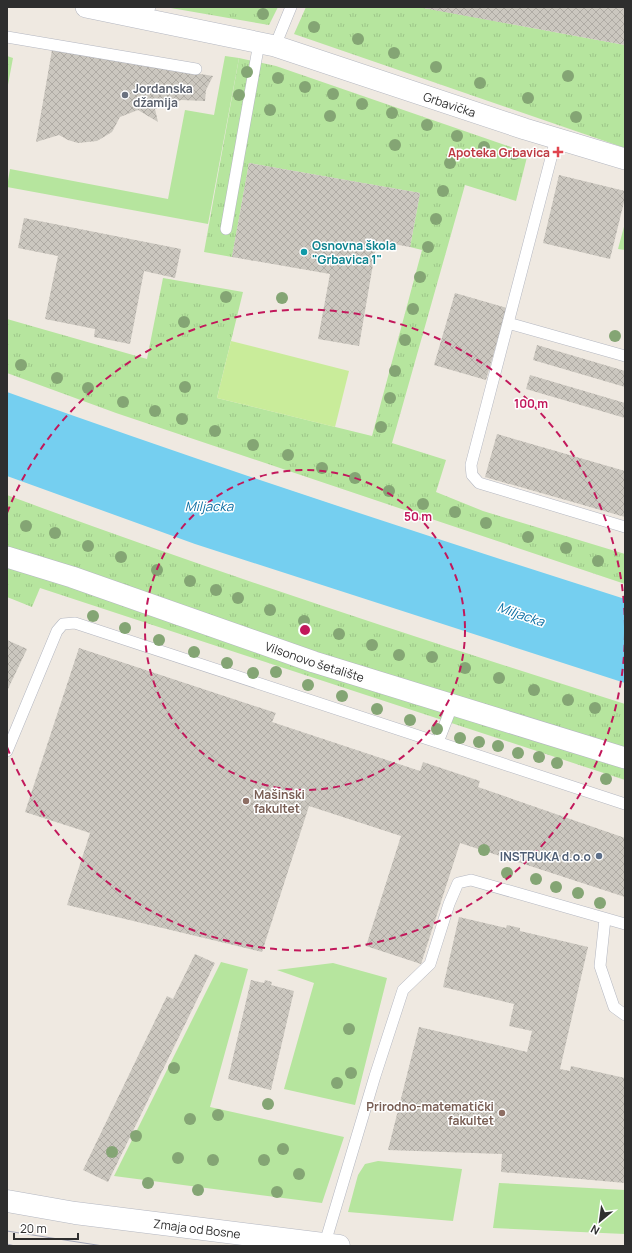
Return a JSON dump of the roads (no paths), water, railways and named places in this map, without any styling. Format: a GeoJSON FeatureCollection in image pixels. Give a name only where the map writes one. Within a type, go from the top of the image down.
{"type":"FeatureCollection","features":[{"type":"Feature","properties":{"kind":"main road","name":"Zmaja od Bosne"},"geometry":{"type":"LineString","coordinates":[[7,1201],[75,1213],[332,1245]]}},
{"type":"Feature","properties":{"kind":"street","name":"Grbavička"},"geometry":{"type":"LineString","coordinates":[[86,7],[146,13],[267,44],[556,139],[625,160]]}},
{"type":"Feature","properties":{"kind":"street","name":"Vilsonovo šetalište"},"geometry":{"type":"LineString","coordinates":[[7,557],[72,577],[314,662],[452,706],[625,758]]}},
{"type":"Feature","properties":{"kind":"lane"},"geometry":{"type":"LineString","coordinates":[[226,229],[267,44],[291,7]]}},
{"type":"Feature","properties":{"kind":"lane"},"geometry":{"type":"LineString","coordinates":[[7,37],[196,69]]}},
{"type":"Feature","properties":{"kind":"lane"},"geometry":{"type":"LineString","coordinates":[[556,139],[471,465],[472,475],[479,483],[625,527]]}},
{"type":"Feature","properties":{"kind":"lane"},"geometry":{"type":"LineString","coordinates":[[508,323],[625,356]]}},
{"type":"Feature","properties":{"kind":"lane"},"geometry":{"type":"LineString","coordinates":[[7,751],[57,631],[63,624],[75,623],[625,804]]}},
{"type":"Feature","properties":{"kind":"lane"},"geometry":{"type":"LineString","coordinates":[[438,742],[452,706]]}},
{"type":"Feature","properties":{"kind":"lane"},"geometry":{"type":"LineString","coordinates":[[332,1245],[375,1076],[403,990],[430,964],[449,904],[458,883],[471,880],[625,924]]}},
{"type":"Feature","properties":{"kind":"lane"},"geometry":{"type":"LineString","coordinates":[[605,919],[600,966],[614,1007],[625,1015]]}},
{"type":"Feature","properties":{"kind":"water","name":"Miljacka"},"geometry":{"type":"Polygon","coordinates":[[[7,392],[315,498],[625,599],[625,683],[195,544],[7,476],[7,392]]]}},
{"type":"Feature","properties":{"kind":"tram line"},"geometry":{"type":"LineString","coordinates":[[7,1231],[103,1246]]}},
{"type":"Feature","properties":{"kind":"tram line"},"geometry":{"type":"LineString","coordinates":[[7,1244],[15,1246]]}},
{"type":"Feature","properties":{"kind":"place","name":"Jordanska džamija"},"geometry":{"type":"Point","coordinates":[125,95]}},
{"type":"Feature","properties":{"kind":"place","name":"Apoteka Grbavica"},"geometry":{"type":"Point","coordinates":[558,152]}},
{"type":"Feature","properties":{"kind":"place","name":"Osnovna škola \"Grbavica 1\""},"geometry":{"type":"Point","coordinates":[304,252]}},
{"type":"Feature","properties":{"kind":"place","name":"Mašinski fakultet"},"geometry":{"type":"Point","coordinates":[246,801]}},
{"type":"Feature","properties":{"kind":"place","name":"INSTRUKA d.o.o"},"geometry":{"type":"Point","coordinates":[599,856]}},
{"type":"Feature","properties":{"kind":"place","name":"Prirodno-matematički fakultet"},"geometry":{"type":"Point","coordinates":[502,1113]}}]}
